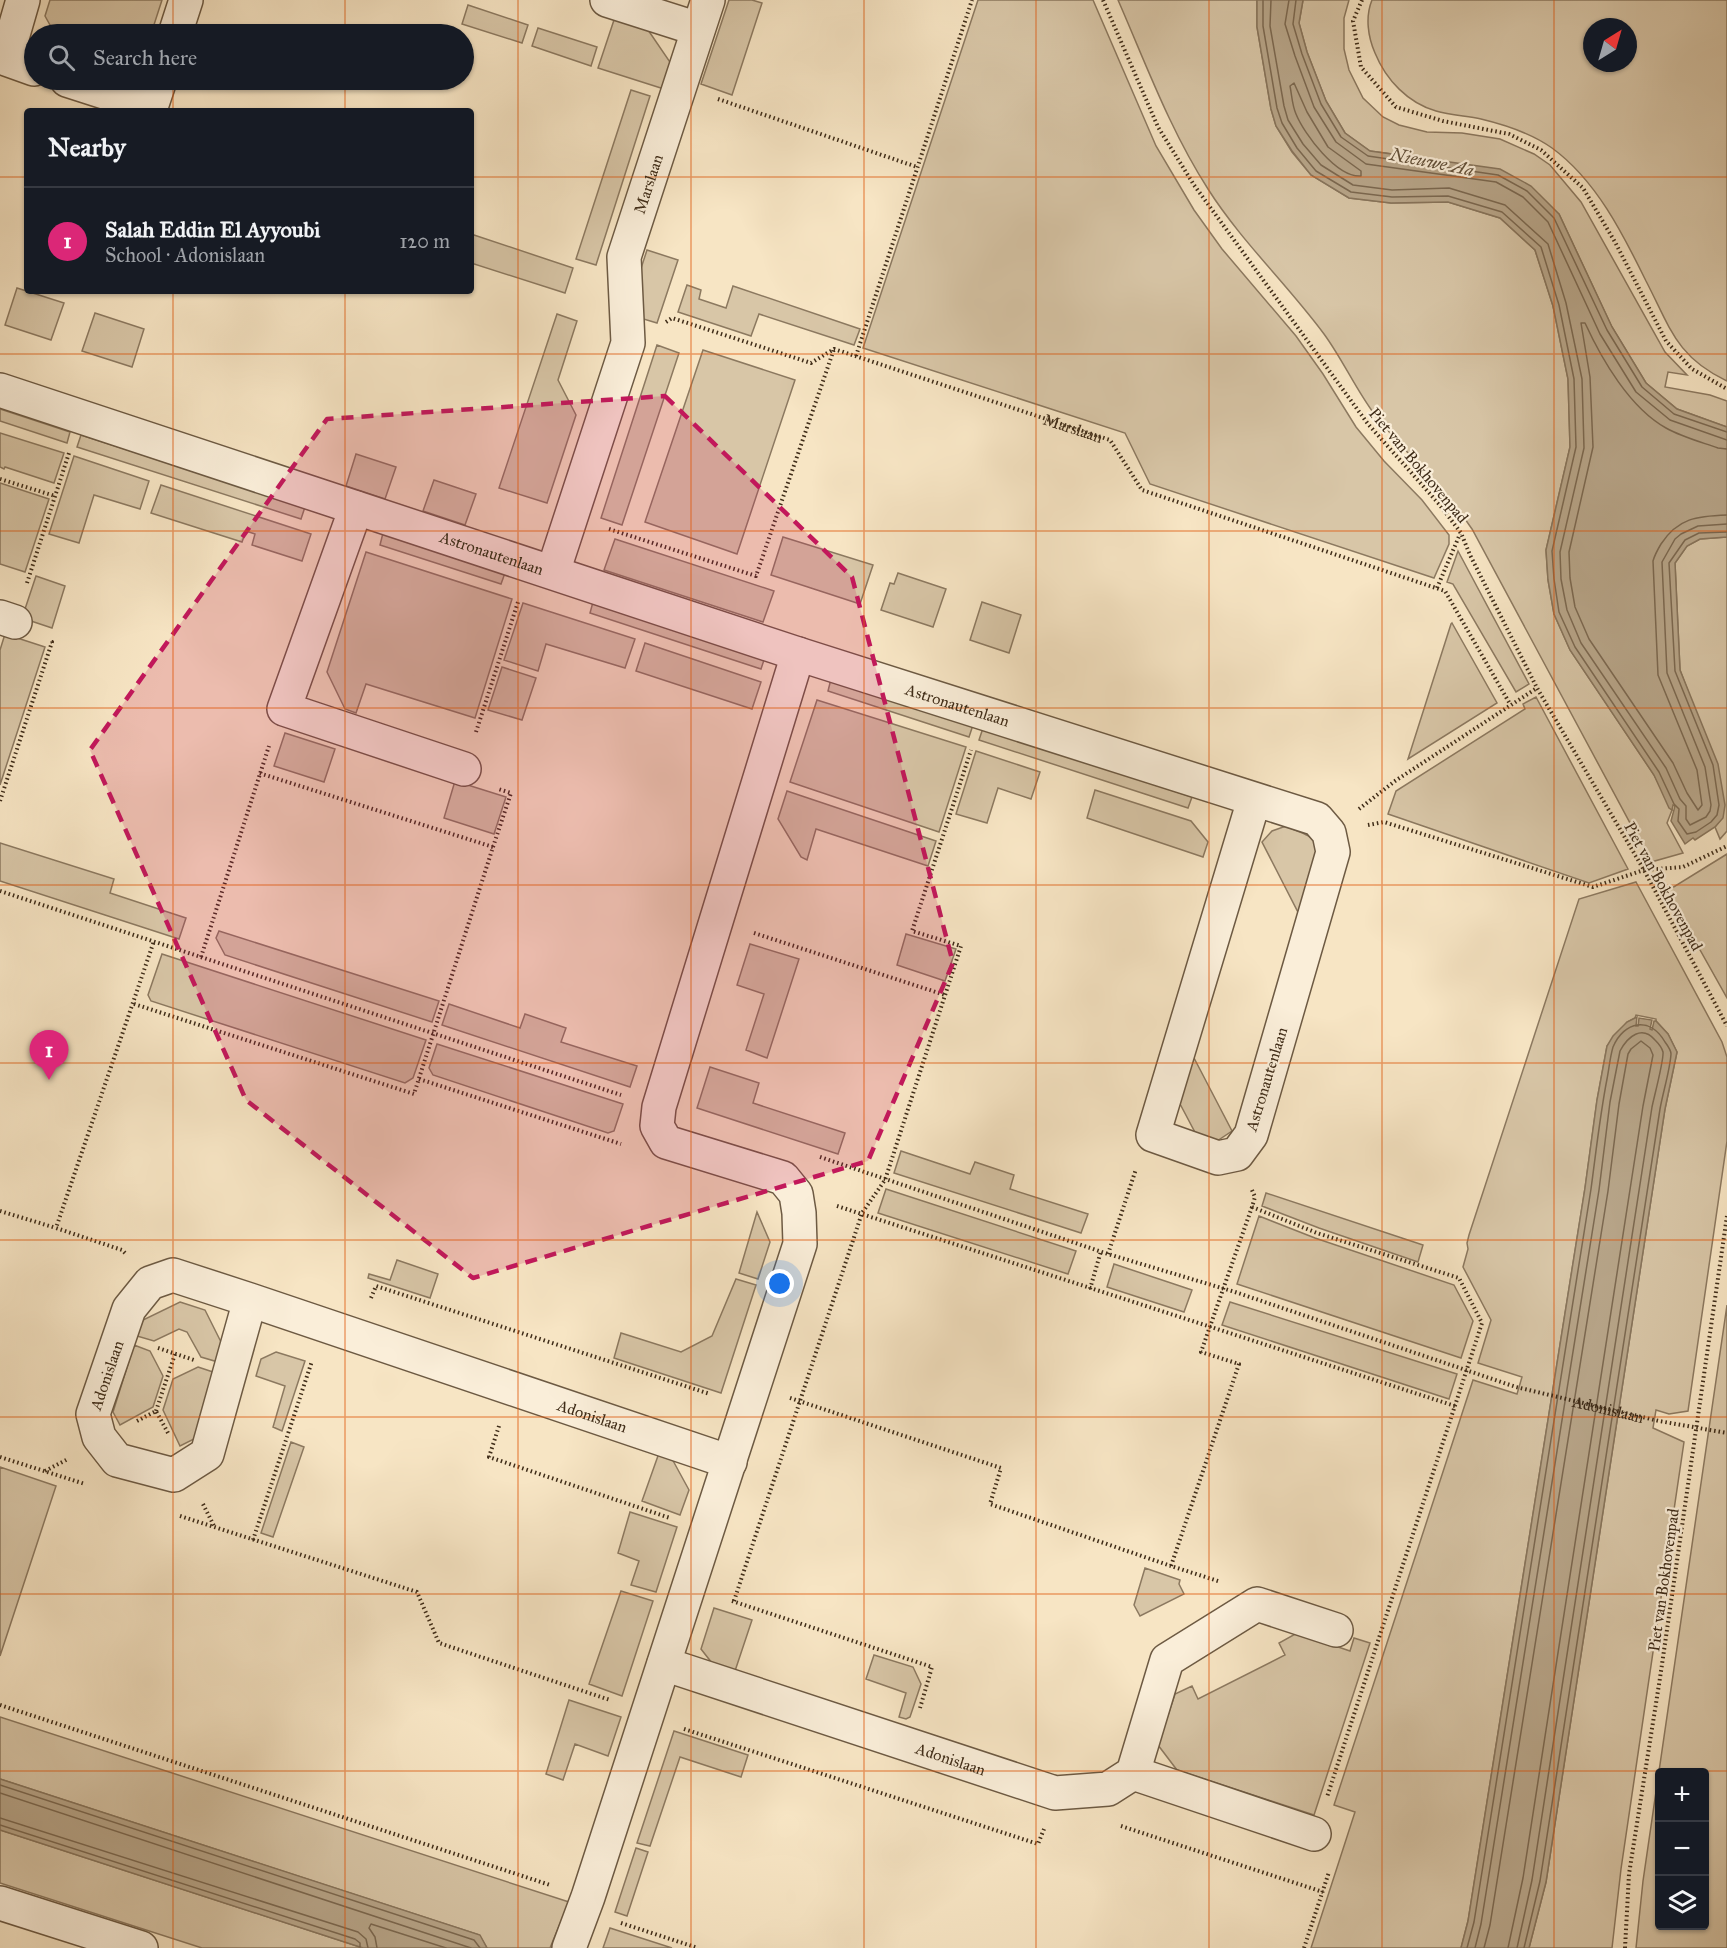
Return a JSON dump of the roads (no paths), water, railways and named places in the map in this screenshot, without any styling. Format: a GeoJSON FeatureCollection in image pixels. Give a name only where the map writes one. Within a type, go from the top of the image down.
{"type":"FeatureCollection","features":[{"type":"Feature","properties":{"kind":"street"},"geometry":{"type":"LineString","coordinates":[[23,0],[6,59],[24,65]]}},
{"type":"Feature","properties":{"kind":"street"},"geometry":{"type":"LineString","coordinates":[[178,24],[186,0]]}},
{"type":"Feature","properties":{"kind":"street","name":"Marslaan"},"geometry":{"type":"LineString","coordinates":[[542,568],[571,517],[628,343],[624,257],[703,15],[606,0]]}},
{"type":"Feature","properties":{"kind":"street"},"geometry":{"type":"LineString","coordinates":[[98,90],[151,107],[157,90]]}},
{"type":"Feature","properties":{"kind":"street","name":"Astronautenlaan"},"geometry":{"type":"LineString","coordinates":[[0,390],[798,654],[1317,819],[1329,833],[1333,852],[1251,1135],[1237,1154],[1218,1158],[1153,1136],[1254,800]]}},
{"type":"Feature","properties":{"kind":"street"},"geometry":{"type":"LineString","coordinates":[[356,508],[284,709],[464,769]]}},
{"type":"Feature","properties":{"kind":"street"},"geometry":{"type":"LineString","coordinates":[[569,1948],[800,1244],[796,1194],[783,1178],[666,1142],[657,1126],[659,1107],[798,654]]}},
{"type":"Feature","properties":{"kind":"street","name":"Adonislaan"},"geometry":{"type":"LineString","coordinates":[[250,1300],[207,1454],[174,1475],[117,1460],[99,1437],[93,1414],[129,1310],[150,1283],[173,1275],[250,1300],[730,1462]]}},
{"type":"Feature","properties":{"kind":"street"},"geometry":{"type":"LineString","coordinates":[[1314,1834],[1133,1773],[1167,1660],[1257,1604],[1336,1630]]}},
{"type":"Feature","properties":{"kind":"street","name":"Adonislaan"},"geometry":{"type":"LineString","coordinates":[[664,1664],[1056,1793],[1108,1789],[1133,1773]]}},
{"type":"Feature","properties":{"kind":"street"},"geometry":{"type":"LineString","coordinates":[[0,1903],[141,1948]]}},
{"type":"Feature","properties":{"kind":"water","name":"Nieuwe Aa"},"geometry":{"type":"Polygon","coordinates":[[[1257,0],[1303,0],[1299,23],[1307,52],[1326,101],[1345,133],[1370,151],[1500,169],[1531,186],[1559,214],[1612,327],[1646,383],[1677,409],[1727,427],[1727,537],[1700,539],[1687,546],[1675,563],[1680,670],[1718,764],[1725,805],[1723,818],[1715,827],[1695,840],[1693,838],[1685,844],[1671,821],[1675,806],[1673,805],[1672,810],[1669,808],[1654,775],[1570,650],[1554,614],[1546,550],[1570,447],[1568,379],[1553,306],[1535,250],[1500,218],[1448,202],[1391,203],[1349,198],[1311,175],[1276,126],[1257,27],[1257,0]]]}},
{"type":"Feature","properties":{"kind":"water"},"geometry":{"type":"Polygon","coordinates":[[[1637,1017],[1636,1026],[1638,1026],[1639,1018],[1652,1020],[1650,1029],[1652,1030],[1654,1021],[1656,1021],[1668,1034],[1677,1052],[1665,1109],[1546,1882],[1529,1948],[1461,1948],[1468,1921],[1607,1046],[1627,1022],[1637,1017]]]}},
{"type":"Feature","properties":{"kind":"water"},"geometry":{"type":"Polygon","coordinates":[[[0,1779],[480,1935],[487,1948],[363,1948],[0,1830],[0,1779]]]}},
{"type":"Feature","properties":{"kind":"place","name":"Salah Eddin El Ayyoubi"},"geometry":{"type":"Point","coordinates":[49,1080]}}]}
